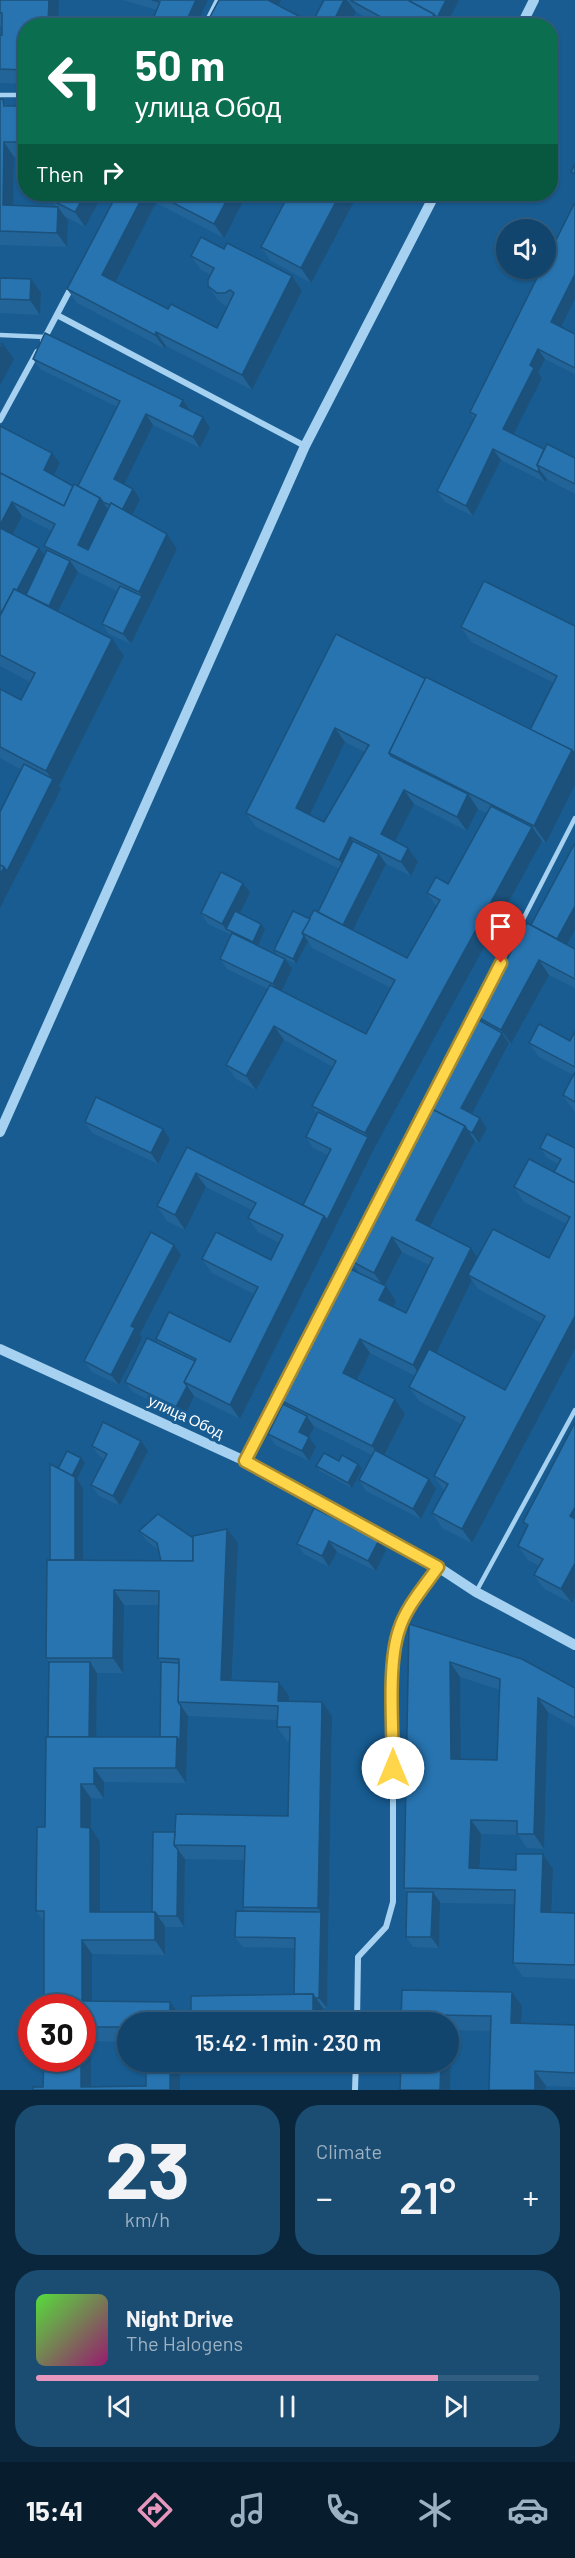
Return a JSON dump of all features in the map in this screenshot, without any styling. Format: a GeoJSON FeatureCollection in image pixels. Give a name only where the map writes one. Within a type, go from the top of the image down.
{"type":"FeatureCollection","features":[{"type":"Feature","properties":{"kind":"street"},"geometry":{"type":"LineString","coordinates":[[209,18],[218,0]]}},
{"type":"Feature","properties":{"kind":"street"},"geometry":{"type":"LineString","coordinates":[[525,18],[534,0]]}},
{"type":"Feature","properties":{"kind":"street"},"geometry":{"type":"LineString","coordinates":[[0,1132],[304,446],[431,201]]}},
{"type":"Feature","properties":{"kind":"street"},"geometry":{"type":"LineString","coordinates":[[0,420],[78,274]]}},
{"type":"Feature","properties":{"kind":"street"},"geometry":{"type":"LineString","coordinates":[[57,315],[304,446]]}},
{"type":"Feature","properties":{"kind":"street","name":"улица Обод"},"geometry":{"type":"LineString","coordinates":[[0,1348],[245,1461],[438,1567],[476,1592],[575,1645]]}},
{"type":"Feature","properties":{"kind":"street"},"geometry":{"type":"LineString","coordinates":[[357,2012],[358,1958],[386,1927],[393,1902],[393,1657],[399,1630],[406,1613],[438,1567]]}},
{"type":"Feature","properties":{"kind":"street"},"geometry":{"type":"LineString","coordinates":[[355,2090],[356,2072]]}},
{"type":"Feature","properties":{"kind":"lane"},"geometry":{"type":"LineString","coordinates":[[0,95],[18,96]]}},
{"type":"Feature","properties":{"kind":"lane"},"geometry":{"type":"LineString","coordinates":[[0,335],[46,337]]}},
{"type":"Feature","properties":{"kind":"lane"},"geometry":{"type":"LineString","coordinates":[[343,1271],[575,818]]}},
{"type":"Feature","properties":{"kind":"lane"},"geometry":{"type":"LineString","coordinates":[[245,1461],[283,1387]]}},
{"type":"Feature","properties":{"kind":"lane"},"geometry":{"type":"LineString","coordinates":[[476,1592],[575,1410]]}},
{"type":"Feature","properties":{"kind":"building"},"geometry":{"type":"Polygon","coordinates":[[[0,0],[49,0],[48,18],[18,18],[18,70],[0,69],[2,13],[0,13],[0,0]]]}},
{"type":"Feature","properties":{"kind":"building"},"geometry":{"type":"Polygon","coordinates":[[[152,0],[196,0],[188,18],[153,18],[160,2],[152,0]]]}},
{"type":"Feature","properties":{"kind":"building"},"geometry":{"type":"Polygon","coordinates":[[[219,0],[268,0],[302,18],[209,18],[219,0]]]}},
{"type":"Feature","properties":{"kind":"building"},"geometry":{"type":"Polygon","coordinates":[[[324,0],[344,0],[335,18],[315,18],[324,0]]]}},
{"type":"Feature","properties":{"kind":"building"},"geometry":{"type":"Polygon","coordinates":[[[350,0],[408,0],[434,14],[432,18],[381,17],[350,0]]]}},
{"type":"Feature","properties":{"kind":"building"},"geometry":{"type":"Polygon","coordinates":[[[408,0],[446,0],[437,18],[434,14],[408,0]]]}},
{"type":"Feature","properties":{"kind":"building"},"geometry":{"type":"Polygon","coordinates":[[[0,99],[3,99],[4,106],[18,106],[18,142],[4,142],[3,205],[58,207],[57,233],[0,231],[0,99]]]}},
{"type":"Feature","properties":{"kind":"building"},"geometry":{"type":"Polygon","coordinates":[[[53,201],[81,201],[75,212],[53,201]]]}},
{"type":"Feature","properties":{"kind":"building"},"geometry":{"type":"Polygon","coordinates":[[[113,201],[140,201],[102,275],[168,309],[171,304],[217,328],[234,293],[230,290],[217,293],[208,286],[208,280],[214,268],[191,256],[201,237],[224,249],[227,243],[292,276],[242,375],[156,332],[155,335],[67,289],[113,201]]]}},
{"type":"Feature","properties":{"kind":"building"},"geometry":{"type":"Polygon","coordinates":[[[170,201],[226,201],[214,224],[170,201]]]}},
{"type":"Feature","properties":{"kind":"building"},"geometry":{"type":"Polygon","coordinates":[[[285,201],[336,201],[301,268],[261,247],[285,201]]]}},
{"type":"Feature","properties":{"kind":"building"},"geometry":{"type":"Polygon","coordinates":[[[575,202],[575,274],[551,322],[575,334],[575,368],[538,349],[530,365],[534,368],[503,429],[544,449],[537,465],[538,472],[493,449],[466,506],[437,491],[476,415],[470,412],[536,279],[556,279],[556,240],[575,202]]]}},
{"type":"Feature","properties":{"kind":"building"},"geometry":{"type":"Polygon","coordinates":[[[0,278],[31,279],[30,300],[0,299],[0,278]]]}},
{"type":"Feature","properties":{"kind":"building"},"geometry":{"type":"Polygon","coordinates":[[[45,333],[183,400],[180,406],[203,417],[193,437],[146,414],[114,479],[133,489],[122,510],[111,503],[110,505],[103,502],[78,486],[120,401],[33,359],[45,333]]]}},
{"type":"Feature","properties":{"kind":"building"},"geometry":{"type":"Polygon","coordinates":[[[0,426],[52,453],[44,470],[73,486],[64,506],[0,473],[0,426]]]}},
{"type":"Feature","properties":{"kind":"building"},"geometry":{"type":"Polygon","coordinates":[[[547,444],[575,458],[575,484],[537,465],[547,444]]]}},
{"type":"Feature","properties":{"kind":"building"},"geometry":{"type":"Polygon","coordinates":[[[0,473],[64,506],[74,484],[100,498],[78,545],[88,550],[111,503],[167,534],[139,592],[44,546],[55,524],[12,502],[0,525],[0,473]]]}},
{"type":"Feature","properties":{"kind":"building"},"geometry":{"type":"Polygon","coordinates":[[[0,528],[39,548],[17,590],[14,589],[0,615],[0,528]]]}},
{"type":"Feature","properties":{"kind":"building"},"geometry":{"type":"Polygon","coordinates":[[[47,550],[70,561],[49,606],[26,595],[47,550]]]}},
{"type":"Feature","properties":{"kind":"building"},"geometry":{"type":"Polygon","coordinates":[[[484,581],[575,626],[574,753],[530,730],[557,676],[461,627],[484,581]]]}},
{"type":"Feature","properties":{"kind":"building"},"geometry":{"type":"Polygon","coordinates":[[[120,586],[142,596],[123,634],[102,624],[120,586]]]}},
{"type":"Feature","properties":{"kind":"building"},"geometry":{"type":"Polygon","coordinates":[[[14,589],[112,639],[46,771],[0,747],[0,689],[21,700],[35,673],[0,655],[0,616],[14,589]]]}},
{"type":"Feature","properties":{"kind":"building"},"geometry":{"type":"Polygon","coordinates":[[[336,634],[426,679],[389,753],[468,794],[457,817],[404,790],[381,834],[408,848],[401,862],[350,837],[339,860],[246,813],[336,634]],[[335,728],[296,808],[324,822],[369,745],[335,728]]]}},
{"type":"Feature","properties":{"kind":"building"},"geometry":{"type":"Polygon","coordinates":[[[426,677],[572,750],[534,826],[389,753],[426,677]]]}},
{"type":"Feature","properties":{"kind":"building"},"geometry":{"type":"Polygon","coordinates":[[[24,764],[53,779],[7,871],[0,865],[0,812],[24,764]]]}},
{"type":"Feature","properties":{"kind":"building"},"geometry":{"type":"Polygon","coordinates":[[[491,806],[532,827],[365,1133],[312,1106],[336,1061],[274,1026],[246,1076],[226,1065],[270,985],[366,1034],[395,980],[302,933],[314,910],[407,958],[440,900],[427,893],[436,877],[448,884],[491,806]]]}},
{"type":"Feature","properties":{"kind":"building"},"geometry":{"type":"Polygon","coordinates":[[[353,841],[379,854],[343,925],[318,912],[353,841]]]}},
{"type":"Feature","properties":{"kind":"building"},"geometry":{"type":"Polygon","coordinates":[[[575,843],[575,906],[557,939],[531,925],[575,843]]]}},
{"type":"Feature","properties":{"kind":"building"},"geometry":{"type":"Polygon","coordinates":[[[221,872],[243,883],[222,924],[201,913],[221,872]]]}},
{"type":"Feature","properties":{"kind":"building"},"geometry":{"type":"Polygon","coordinates":[[[235,911],[261,924],[253,942],[226,929],[235,911]]]}},
{"type":"Feature","properties":{"kind":"building"},"geometry":{"type":"Polygon","coordinates":[[[293,911],[310,919],[302,933],[304,936],[293,959],[274,950],[293,911]]]}},
{"type":"Feature","properties":{"kind":"building"},"geometry":{"type":"Polygon","coordinates":[[[527,923],[575,949],[575,979],[539,960],[501,1030],[476,1016],[527,923]]]}},
{"type":"Feature","properties":{"kind":"building"},"geometry":{"type":"Polygon","coordinates":[[[232,933],[285,959],[273,984],[220,959],[232,933]]]}},
{"type":"Feature","properties":{"kind":"building"},"geometry":{"type":"Polygon","coordinates":[[[479,1020],[502,1033],[461,1108],[480,1118],[472,1133],[465,1126],[431,1109],[479,1020]]]}},
{"type":"Feature","properties":{"kind":"building"},"geometry":{"type":"Polygon","coordinates":[[[539,1024],[570,1041],[575,1031],[575,1067],[529,1043],[539,1024]]]}},
{"type":"Feature","properties":{"kind":"building"},"geometry":{"type":"Polygon","coordinates":[[[575,1072],[575,1102],[563,1095],[575,1072]]]}},
{"type":"Feature","properties":{"kind":"building"},"geometry":{"type":"Polygon","coordinates":[[[96,1097],[163,1129],[151,1153],[85,1122],[96,1097]]]}},
{"type":"Feature","properties":{"kind":"building"},"geometry":{"type":"Polygon","coordinates":[[[430,1108],[465,1126],[416,1220],[471,1248],[413,1365],[360,1339],[343,1373],[395,1399],[372,1446],[276,1398],[342,1265],[386,1286],[379,1300],[406,1313],[433,1258],[392,1237],[374,1273],[351,1261],[430,1108]]]}},
{"type":"Feature","properties":{"kind":"building"},"geometry":{"type":"Polygon","coordinates":[[[318,1112],[368,1137],[327,1220],[324,1216],[303,1205],[331,1149],[306,1137],[318,1112]]]}},
{"type":"Feature","properties":{"kind":"building"},"geometry":{"type":"Polygon","coordinates":[[[547,1134],[575,1148],[575,1183],[554,1172],[561,1159],[540,1148],[547,1134]]]}},
{"type":"Feature","properties":{"kind":"building"},"geometry":{"type":"Polygon","coordinates":[[[187,1147],[324,1216],[230,1405],[184,1382],[196,1359],[156,1339],[169,1312],[230,1342],[258,1287],[202,1259],[216,1232],[271,1260],[283,1235],[248,1218],[256,1203],[196,1173],[175,1215],[157,1206],[187,1147]]]}},
{"type":"Feature","properties":{"kind":"building"},"geometry":{"type":"Polygon","coordinates":[[[529,1159],[575,1183],[575,1316],[462,1529],[432,1513],[448,1484],[434,1476],[465,1417],[409,1387],[429,1349],[505,1390],[545,1316],[468,1275],[493,1229],[549,1258],[570,1217],[514,1187],[529,1159]]]}},
{"type":"Feature","properties":{"kind":"building"},"geometry":{"type":"Polygon","coordinates":[[[151,1232],[174,1245],[131,1326],[135,1328],[111,1375],[84,1361],[151,1232]]]}},
{"type":"Feature","properties":{"kind":"building"},"geometry":{"type":"Polygon","coordinates":[[[147,1338],[195,1361],[184,1382],[187,1386],[176,1407],[125,1382],[147,1338]]]}},
{"type":"Feature","properties":{"kind":"building"},"geometry":{"type":"Polygon","coordinates":[[[283,1404],[307,1416],[299,1432],[309,1437],[302,1451],[268,1434],[283,1404]]]}},
{"type":"Feature","properties":{"kind":"building"},"geometry":{"type":"Polygon","coordinates":[[[103,1422],[141,1441],[113,1496],[91,1485],[107,1454],[92,1446],[103,1422]]]}},
{"type":"Feature","properties":{"kind":"building"},"geometry":{"type":"Polygon","coordinates":[[[575,1422],[575,1507],[570,1516],[575,1519],[575,1563],[561,1589],[534,1575],[543,1559],[518,1546],[528,1525],[523,1522],[575,1422]]]}},
{"type":"Feature","properties":{"kind":"building"},"geometry":{"type":"Polygon","coordinates":[[[375,1450],[429,1479],[413,1509],[359,1480],[375,1450]]]}},
{"type":"Feature","properties":{"kind":"building"},"geometry":{"type":"Polygon","coordinates":[[[67,1451],[81,1458],[72,1476],[58,1469],[67,1451]]]}},
{"type":"Feature","properties":{"kind":"building"},"geometry":{"type":"Polygon","coordinates":[[[324,1453],[339,1461],[342,1455],[358,1464],[348,1483],[316,1466],[324,1453]]]}},
{"type":"Feature","properties":{"kind":"building"},"geometry":{"type":"Polygon","coordinates":[[[50,1464],[75,1477],[75,1560],[50,1560],[50,1464]]]}},
{"type":"Feature","properties":{"kind":"building"},"geometry":{"type":"Polygon","coordinates":[[[314,1508],[379,1540],[368,1561],[329,1541],[322,1556],[297,1544],[314,1508]]]}},
{"type":"Feature","properties":{"kind":"building"},"geometry":{"type":"Polygon","coordinates":[[[158,1514],[193,1538],[193,1561],[161,1561],[157,1543],[139,1531],[158,1514]]]}},
{"type":"Feature","properties":{"kind":"building"},"geometry":{"type":"Polygon","coordinates":[[[227,1529],[221,1680],[279,1682],[278,1701],[322,1702],[318,1908],[243,1907],[245,1846],[174,1845],[176,1814],[288,1816],[290,1727],[277,1727],[278,1706],[178,1702],[179,1659],[158,1658],[159,1591],[114,1590],[113,1658],[46,1658],[47,1560],[193,1561],[193,1536],[227,1529]]]}},
{"type":"Feature","properties":{"kind":"building"},"geometry":{"type":"Polygon","coordinates":[[[409,1624],[522,1659],[575,1688],[575,1718],[538,1698],[534,1834],[517,1834],[517,1821],[471,1820],[469,1868],[516,1870],[516,1854],[543,1854],[541,1912],[575,1913],[575,1965],[513,1963],[515,1890],[404,1888],[409,1624]],[[450,1662],[451,1759],[497,1760],[500,1679],[450,1662]]]}},
{"type":"Feature","properties":{"kind":"building"},"geometry":{"type":"Polygon","coordinates":[[[49,1662],[90,1662],[89,1737],[48,1737],[49,1662]]]}},
{"type":"Feature","properties":{"kind":"building"},"geometry":{"type":"Polygon","coordinates":[[[161,1662],[179,1663],[180,1741],[177,1737],[160,1737],[161,1662]]]}},
{"type":"Feature","properties":{"kind":"building"},"geometry":{"type":"Polygon","coordinates":[[[46,1737],[177,1737],[176,1768],[94,1768],[94,1784],[81,1784],[81,1827],[90,1828],[90,1912],[155,1912],[155,1940],[82,1940],[82,1994],[44,1994],[44,1911],[36,1911],[37,1827],[45,1827],[46,1737]]]}},
{"type":"Feature","properties":{"kind":"building"},"geometry":{"type":"Polygon","coordinates":[[[153,1832],[175,1832],[174,1845],[178,1850],[177,1916],[158,1916],[152,1912],[153,1832]]]}},
{"type":"Feature","properties":{"kind":"building"},"geometry":{"type":"Polygon","coordinates":[[[407,1892],[433,1892],[431,1937],[406,1937],[407,1892]]]}},
{"type":"Feature","properties":{"kind":"building"},"geometry":{"type":"Polygon","coordinates":[[[236,1911],[321,1912],[319,1998],[315,1998],[313,1994],[294,1994],[295,1938],[235,1937],[236,1911]]]}},
{"type":"Feature","properties":{"kind":"building"},"geometry":{"type":"Polygon","coordinates":[[[402,1990],[512,1992],[511,2023],[575,2025],[575,2073],[535,2071],[535,2090],[489,2090],[491,2016],[459,2015],[459,2012],[401,2012],[402,1990]]]}},
{"type":"Feature","properties":{"kind":"building"},"geometry":{"type":"Polygon","coordinates":[[[313,1994],[313,2012],[191,2012],[191,1996],[313,1994]]]}},
{"type":"Feature","properties":{"kind":"building"},"geometry":{"type":"Polygon","coordinates":[[[96,2001],[170,2002],[170,2012],[117,2012],[117,2027],[96,2027],[96,2001]]]}},
{"type":"Feature","properties":{"kind":"building"},"geometry":{"type":"Polygon","coordinates":[[[44,2072],[81,2072],[81,2087],[146,2086],[146,2072],[170,2072],[170,2090],[33,2090],[33,2087],[43,2087],[44,2072]]]}},
{"type":"Feature","properties":{"kind":"building"},"geometry":{"type":"Polygon","coordinates":[[[401,2072],[441,2072],[440,2090],[400,2090],[401,2072]]]}},
{"type":"Feature","properties":{"kind":"route"},"geometry":{"type":"LineString","coordinates":[[393,1768],[393,1657],[399,1630],[406,1613],[438,1567],[245,1461],[501,963]]}}]}
